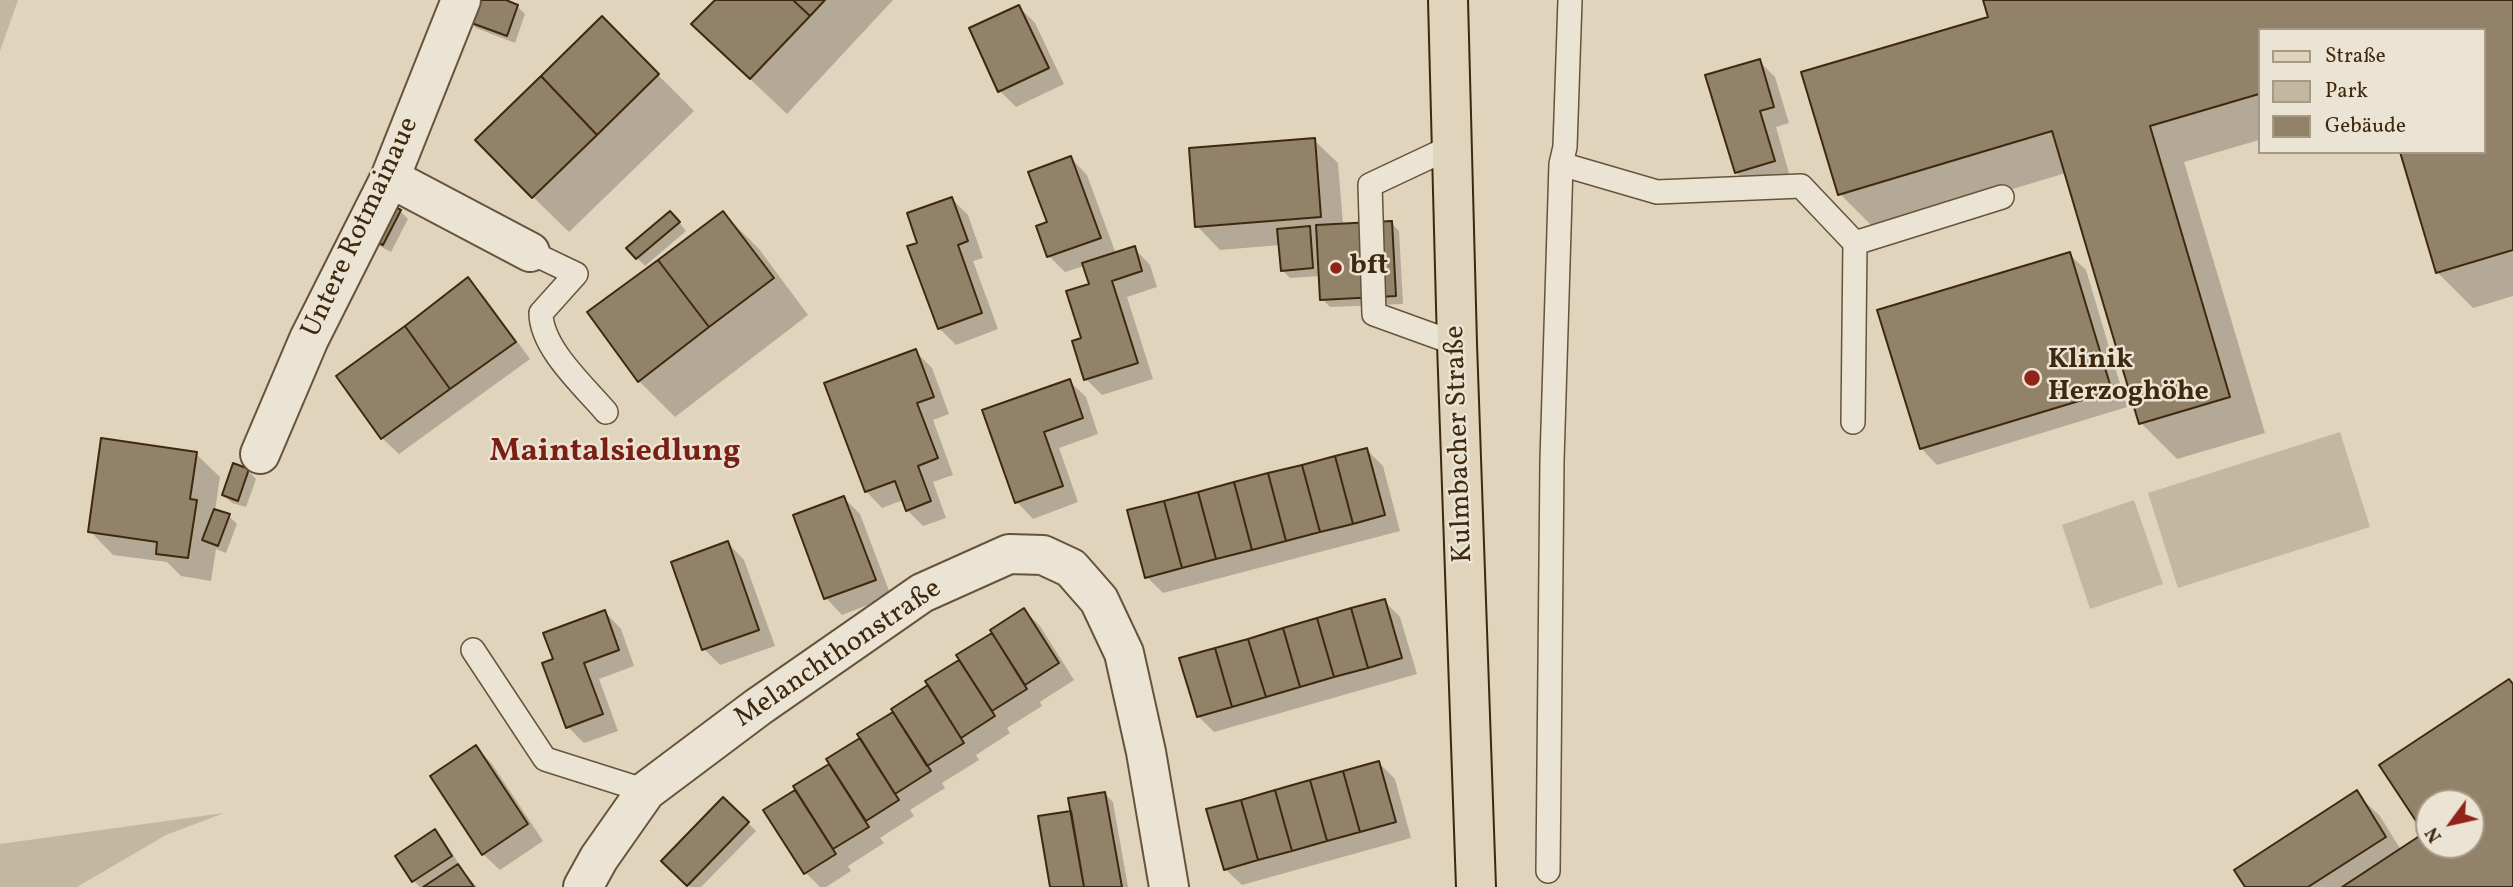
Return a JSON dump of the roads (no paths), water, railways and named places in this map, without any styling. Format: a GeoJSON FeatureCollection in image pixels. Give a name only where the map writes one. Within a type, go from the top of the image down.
{"type":"FeatureCollection","features":[{"type":"Feature","properties":{"kind":"main road","name":"Kulmbacher Straße"},"geometry":{"type":"LineString","coordinates":[[1448,0],[1476,887]]}},
{"type":"Feature","properties":{"kind":"street","name":"Untere Rotmainaue"},"geometry":{"type":"LineString","coordinates":[[260,454],[309,339],[390,178],[461,0]]}},
{"type":"Feature","properties":{"kind":"street"},"geometry":{"type":"LineString","coordinates":[[390,178],[530,252]]}},
{"type":"Feature","properties":{"kind":"street","name":"Melanchthonstraße"},"geometry":{"type":"LineString","coordinates":[[583,887],[599,858],[646,791],[758,707],[922,593],[1009,554],[1043,555],[1071,568],[1099,600],[1124,653],[1146,752],[1169,887]]}},
{"type":"Feature","properties":{"kind":"lane"},"geometry":{"type":"LineString","coordinates":[[1548,871],[1552,461],[1561,164],[1565,147],[1570,0]]}},
{"type":"Feature","properties":{"kind":"lane"},"geometry":{"type":"LineString","coordinates":[[1453,146],[1370,185],[1374,314],[1457,344]]}},
{"type":"Feature","properties":{"kind":"lane"},"geometry":{"type":"LineString","coordinates":[[1561,164],[1657,192],[1801,186],[1855,243],[1853,422]]}},
{"type":"Feature","properties":{"kind":"lane"},"geometry":{"type":"LineString","coordinates":[[1855,243],[2002,197]]}},
{"type":"Feature","properties":{"kind":"lane"},"geometry":{"type":"LineString","coordinates":[[530,252],[576,274],[541,313],[541,325],[557,354],[606,412]]}},
{"type":"Feature","properties":{"kind":"lane"},"geometry":{"type":"LineString","coordinates":[[473,650],[545,759],[646,791]]}},
{"type":"Feature","properties":{"kind":"place","name":"bft"},"geometry":{"type":"Point","coordinates":[1336,268]}},
{"type":"Feature","properties":{"kind":"place","name":"Klinik Herzoghöhe"},"geometry":{"type":"Point","coordinates":[2032,378]}},
{"type":"Feature","properties":{"kind":"district","name":"Maintalsiedlung"},"geometry":{"type":"Point","coordinates":[615,454]}}]}
